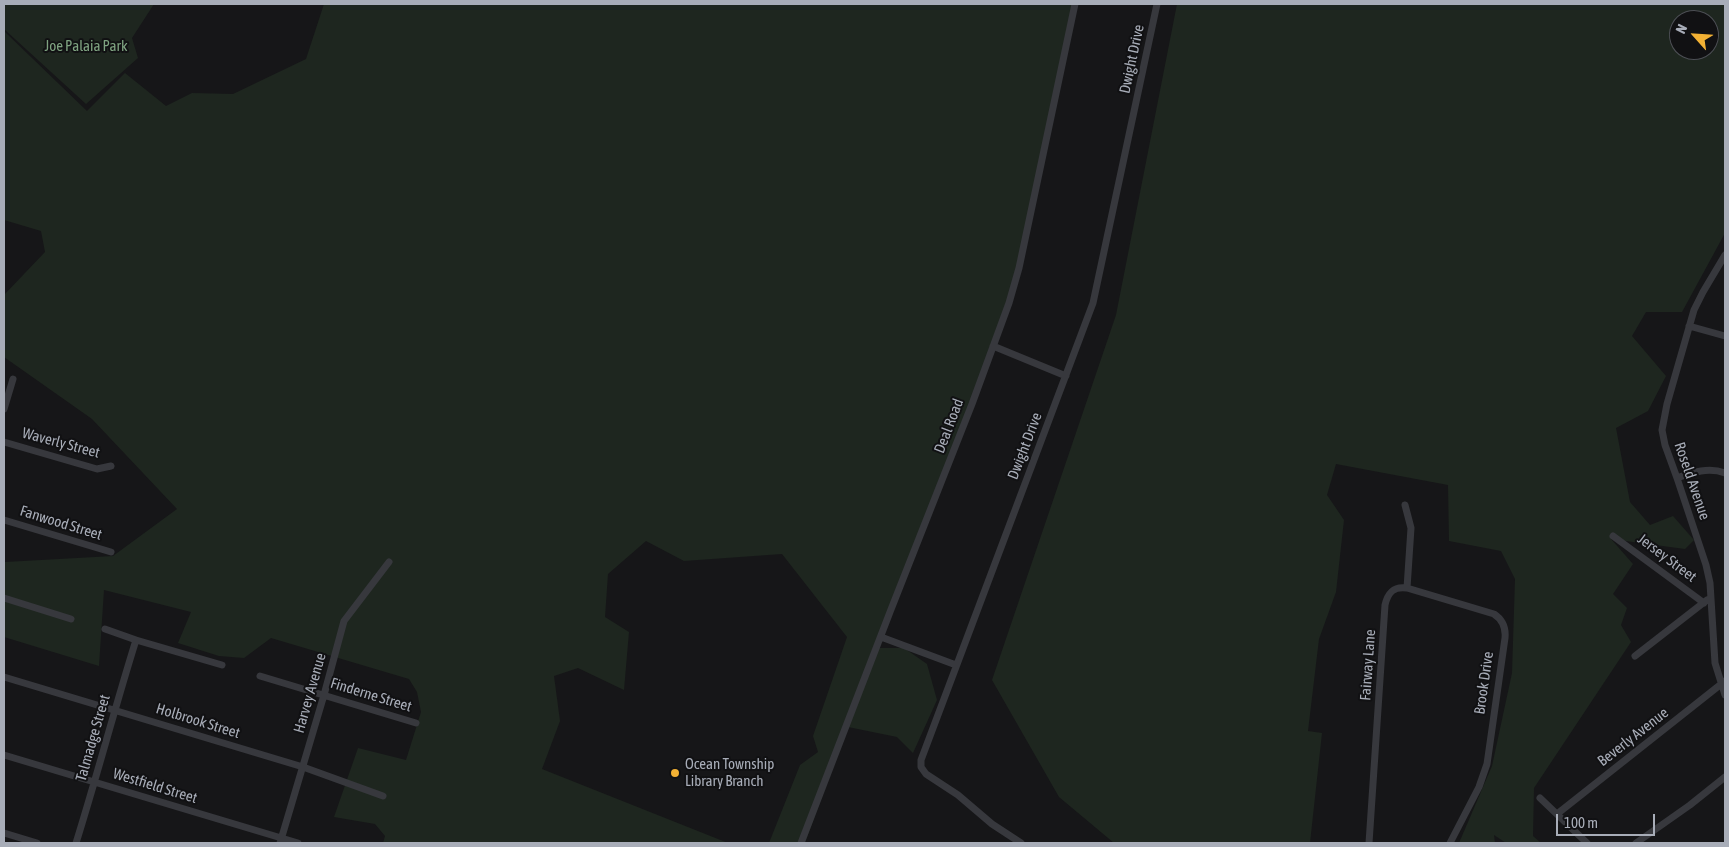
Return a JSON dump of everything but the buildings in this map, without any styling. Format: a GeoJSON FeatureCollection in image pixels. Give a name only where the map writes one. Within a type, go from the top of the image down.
{"type":"FeatureCollection","features":[{"type":"Feature","properties":{"kind":"street","name":"Deal Road"},"geometry":{"type":"LineString","coordinates":[[802,843],[1009,303],[1019,268],[1075,4]]}},
{"type":"Feature","properties":{"kind":"street","name":"Dwight Drive"},"geometry":{"type":"LineString","coordinates":[[1021,843],[992,824],[958,795],[928,776],[921,767],[922,755],[1088,321],[1098,286],[1157,4]]}},
{"type":"Feature","properties":{"kind":"street","name":"Roseld Avenue"},"geometry":{"type":"LineString","coordinates":[[1725,255],[1703,292],[1689,326],[1662,425],[1665,445],[1678,478],[1706,564],[1711,596],[1715,663],[1723,683],[1725,695]]}},
{"type":"Feature","properties":{"kind":"street"},"geometry":{"type":"LineString","coordinates":[[1689,326],[1725,336]]}},
{"type":"Feature","properties":{"kind":"street"},"geometry":{"type":"LineString","coordinates":[[993,346],[1066,376]]}},
{"type":"Feature","properties":{"kind":"street"},"geometry":{"type":"LineString","coordinates":[[4,410],[13,379]]}},
{"type":"Feature","properties":{"kind":"street","name":"Waverly Street"},"geometry":{"type":"LineString","coordinates":[[4,442],[96,470],[111,466]]}},
{"type":"Feature","properties":{"kind":"street"},"geometry":{"type":"LineString","coordinates":[[1678,478],[1700,471],[1725,473]]}},
{"type":"Feature","properties":{"kind":"street"},"geometry":{"type":"LineString","coordinates":[[1405,505],[1411,528],[1406,588]]}},
{"type":"Feature","properties":{"kind":"street","name":"Fanwood Street"},"geometry":{"type":"LineString","coordinates":[[4,520],[111,552]]}},
{"type":"Feature","properties":{"kind":"street","name":"Jersey Street"},"geometry":{"type":"LineString","coordinates":[[1613,536],[1704,603]]}},
{"type":"Feature","properties":{"kind":"street","name":"Harvey Avenue"},"geometry":{"type":"LineString","coordinates":[[281,841],[344,621],[389,562]]}},
{"type":"Feature","properties":{"kind":"street","name":"Fairway Lane"},"geometry":{"type":"LineString","coordinates":[[1368,843],[1386,605],[1389,593],[1394,588],[1406,588]]}},
{"type":"Feature","properties":{"kind":"street","name":"Brook Drive"},"geometry":{"type":"LineString","coordinates":[[1406,588],[1494,614],[1501,620],[1504,628],[1505,638],[1487,764],[1479,788],[1450,843]]}},
{"type":"Feature","properties":{"kind":"street"},"geometry":{"type":"LineString","coordinates":[[1635,656],[1711,596]]}},
{"type":"Feature","properties":{"kind":"street"},"geometry":{"type":"LineString","coordinates":[[4,598],[71,619]]}},
{"type":"Feature","properties":{"kind":"street"},"geometry":{"type":"LineString","coordinates":[[105,629],[222,665]]}},
{"type":"Feature","properties":{"kind":"street"},"geometry":{"type":"LineString","coordinates":[[881,637],[956,666]]}},
{"type":"Feature","properties":{"kind":"street","name":"Talmadge Street"},"geometry":{"type":"LineString","coordinates":[[76,843],[136,640]]}},
{"type":"Feature","properties":{"kind":"street","name":"Finderne Street"},"geometry":{"type":"LineString","coordinates":[[260,676],[416,723]]}},
{"type":"Feature","properties":{"kind":"street","name":"Holbrook Street"},"geometry":{"type":"LineString","coordinates":[[4,677],[303,767],[383,796]]}},
{"type":"Feature","properties":{"kind":"street","name":"Beverly Avenue"},"geometry":{"type":"LineString","coordinates":[[1557,814],[1723,683]]}},
{"type":"Feature","properties":{"kind":"street","name":"Westfield Street"},"geometry":{"type":"LineString","coordinates":[[4,755],[281,841],[298,843]]}},
{"type":"Feature","properties":{"kind":"street"},"geometry":{"type":"LineString","coordinates":[[1636,843],[1675,816],[1725,777]]}},
{"type":"Feature","properties":{"kind":"street"},"geometry":{"type":"LineString","coordinates":[[1540,798],[1587,843]]}},
{"type":"Feature","properties":{"kind":"street"},"geometry":{"type":"LineString","coordinates":[[4,833],[37,843]]}},
{"type":"Feature","properties":{"kind":"green space","name":"Joe Palaia Park"},"geometry":{"type":"Polygon","coordinates":[[[4,4],[154,4],[132,38],[138,58],[86,104],[4,29],[4,4]]]}},
{"type":"Feature","properties":{"kind":"green space"},"geometry":{"type":"Polygon","coordinates":[[[324,4],[1076,4],[1017,280],[878,648],[904,648],[927,664],[937,700],[913,753],[897,737],[848,727],[805,843],[769,843],[800,765],[818,752],[813,736],[847,637],[782,554],[684,561],[646,541],[608,574],[605,617],[629,632],[624,690],[578,668],[554,676],[560,721],[542,769],[728,843],[383,843],[385,836],[375,824],[334,817],[358,748],[406,760],[421,712],[417,692],[409,679],[271,638],[244,658],[219,656],[178,643],[191,612],[104,590],[99,666],[4,637],[5,562],[113,556],[177,509],[92,419],[4,357],[4,295],[45,252],[41,231],[4,220],[4,31],[87,111],[125,73],[166,106],[192,93],[233,94],[306,59],[324,4]]]}},
{"type":"Feature","properties":{"kind":"green space"},"geometry":{"type":"Polygon","coordinates":[[[1177,4],[1725,4],[1725,233],[1682,312],[1646,312],[1632,336],[1666,376],[1648,411],[1616,428],[1630,502],[1650,525],[1673,516],[1694,540],[1685,549],[1611,539],[1633,564],[1613,594],[1627,608],[1621,625],[1631,642],[1534,788],[1533,836],[1541,843],[1506,843],[1494,835],[1495,843],[1459,843],[1492,766],[1512,673],[1515,579],[1501,551],[1449,541],[1448,485],[1336,464],[1327,495],[1344,520],[1336,592],[1319,639],[1308,731],[1322,733],[1310,843],[1114,843],[1059,797],[992,680],[1116,315],[1177,4]]]}},
{"type":"Feature","properties":{"kind":"place","name":"Ocean Township Library Branch"},"geometry":{"type":"Point","coordinates":[675,773]}}]}
